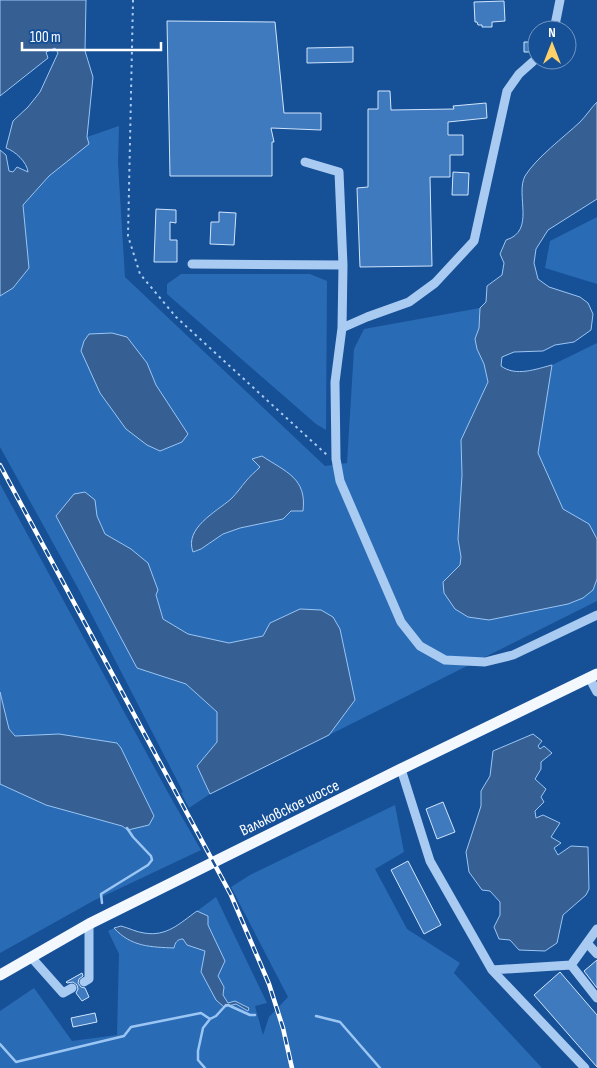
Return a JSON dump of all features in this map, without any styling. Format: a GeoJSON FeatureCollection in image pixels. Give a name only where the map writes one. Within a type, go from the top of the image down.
{"type":"FeatureCollection","features":[{"type":"Feature","properties":{"kind":"main road","name":"Вальковское шоссе"},"geometry":{"type":"LineString","coordinates":[[0,975],[90,924],[401,769],[594,676]]}},
{"type":"Feature","properties":{"kind":"lane"},"geometry":{"type":"LineString","coordinates":[[556,20],[560,0]]}},
{"type":"Feature","properties":{"kind":"lane"},"geometry":{"type":"LineString","coordinates":[[342,328],[408,302],[435,283],[474,241],[507,91],[519,74],[527,67]]}},
{"type":"Feature","properties":{"kind":"lane"},"geometry":{"type":"LineString","coordinates":[[304,162],[339,172],[343,265],[342,328],[335,382],[336,459],[340,481],[401,622],[420,646],[445,660],[485,662],[513,655],[597,615]]}},
{"type":"Feature","properties":{"kind":"lane"},"geometry":{"type":"LineString","coordinates":[[192,264],[343,265]]}},
{"type":"Feature","properties":{"kind":"lane"},"geometry":{"type":"LineString","coordinates":[[594,676],[597,692]]}},
{"type":"Feature","properties":{"kind":"lane"},"geometry":{"type":"LineString","coordinates":[[401,769],[430,861],[492,970],[585,1068]]}},
{"type":"Feature","properties":{"kind":"lane"},"geometry":{"type":"LineString","coordinates":[[84,982],[89,980],[90,924]]}},
{"type":"Feature","properties":{"kind":"lane"},"geometry":{"type":"LineString","coordinates":[[571,965],[597,929]]}},
{"type":"Feature","properties":{"kind":"lane"},"geometry":{"type":"LineString","coordinates":[[587,943],[597,954]]}},
{"type":"Feature","properties":{"kind":"lane"},"geometry":{"type":"LineString","coordinates":[[31,957],[63,993],[72,988]]}},
{"type":"Feature","properties":{"kind":"lane"},"geometry":{"type":"LineString","coordinates":[[492,970],[571,965]]}},
{"type":"Feature","properties":{"kind":"lane"},"geometry":{"type":"LineString","coordinates":[[571,965],[597,998]]}},
{"type":"Feature","properties":{"kind":"path"},"geometry":{"type":"LineString","coordinates":[[133,0],[128,236],[140,274],[176,317],[327,455],[336,459]]}},
{"type":"Feature","properties":{"kind":"shaded area"},"geometry":{"type":"Polygon","coordinates":[[[0,0],[86,0],[85,51],[93,77],[87,137],[89,144],[49,176],[23,205],[29,268],[13,288],[0,296],[0,150],[6,155],[9,171],[13,172],[17,167],[28,172],[20,157],[6,148],[13,121],[40,92],[58,53],[55,48],[46,52],[48,58],[0,96],[0,0]]]}},
{"type":"Feature","properties":{"kind":"shaded area"},"geometry":{"type":"Polygon","coordinates":[[[597,102],[597,199],[548,230],[536,249],[534,263],[538,279],[549,287],[580,297],[588,303],[593,314],[591,330],[574,342],[555,345],[543,351],[514,352],[502,357],[501,366],[520,372],[552,365],[538,453],[563,509],[589,524],[597,539],[597,579],[593,590],[583,598],[568,604],[489,620],[468,617],[455,609],[444,593],[443,582],[460,565],[461,557],[458,539],[462,475],[461,440],[488,382],[475,339],[479,328],[480,308],[486,302],[487,286],[502,275],[504,263],[500,254],[506,240],[515,235],[523,221],[522,193],[525,176],[536,162],[580,122],[597,102]]]}},
{"type":"Feature","properties":{"kind":"shaded area"},"geometry":{"type":"Polygon","coordinates":[[[119,126],[118,163],[125,277],[325,466],[347,463],[354,349],[364,329],[480,308],[479,328],[475,339],[488,382],[461,440],[462,475],[458,539],[461,557],[460,565],[443,582],[488,620],[568,604],[593,590],[597,579],[597,601],[329,735],[355,700],[340,629],[270,623],[263,636],[229,643],[188,634],[163,619],[156,595],[131,549],[105,534],[97,516],[94,500],[85,492],[137,668],[186,684],[217,712],[217,742],[197,766],[210,794],[189,808],[181,793],[183,792],[79,590],[0,447],[0,296],[13,288],[29,268],[23,205],[49,176],[89,144],[87,137],[119,126]],[[112,333],[89,335],[100,393],[126,429],[175,416],[156,385],[147,363],[127,337],[112,333]],[[260,467],[245,481],[230,500],[210,515],[193,552],[201,549],[223,534],[240,528],[283,519],[291,511],[303,511],[260,467]]]}},
{"type":"Feature","properties":{"kind":"shaded area"},"geometry":{"type":"Polygon","coordinates":[[[597,217],[597,284],[545,268],[550,241],[597,217]]]}},
{"type":"Feature","properties":{"kind":"shaded area"},"geometry":{"type":"Polygon","coordinates":[[[181,274],[310,274],[327,281],[326,430],[316,424],[167,294],[167,284],[181,274]]]}},
{"type":"Feature","properties":{"kind":"shaded area"},"geometry":{"type":"Polygon","coordinates":[[[112,333],[127,337],[147,363],[156,385],[188,434],[182,442],[160,451],[147,445],[126,429],[100,393],[81,351],[84,341],[89,334],[112,333]]]}},
{"type":"Feature","properties":{"kind":"shaded area"},"geometry":{"type":"Polygon","coordinates":[[[597,343],[597,539],[589,524],[563,509],[538,453],[552,365],[597,343]]]}},
{"type":"Feature","properties":{"kind":"shaded area"},"geometry":{"type":"Polygon","coordinates":[[[262,456],[287,472],[298,483],[302,491],[303,511],[291,511],[283,519],[240,528],[223,534],[201,549],[193,552],[191,543],[197,528],[231,499],[260,467],[252,459],[262,456]]]}},
{"type":"Feature","properties":{"kind":"shaded area"},"geometry":{"type":"Polygon","coordinates":[[[0,484],[201,850],[93,901],[0,953],[0,784],[46,805],[122,826],[128,830],[154,816],[117,743],[59,734],[15,736],[9,729],[0,692],[0,484]]]}},
{"type":"Feature","properties":{"kind":"shaded area"},"geometry":{"type":"Polygon","coordinates":[[[85,492],[95,500],[97,516],[105,534],[131,549],[148,563],[158,590],[156,595],[163,619],[188,634],[229,643],[263,636],[270,623],[300,609],[321,610],[333,617],[340,629],[355,700],[329,735],[210,794],[197,766],[217,742],[217,712],[186,684],[137,668],[56,516],[74,494],[85,492]]]}},
{"type":"Feature","properties":{"kind":"shaded area"},"geometry":{"type":"Polygon","coordinates":[[[0,692],[9,729],[15,736],[59,734],[117,743],[154,816],[149,825],[128,830],[122,826],[46,805],[0,784],[0,692]]]}},
{"type":"Feature","properties":{"kind":"shaded area"},"geometry":{"type":"Polygon","coordinates":[[[533,734],[542,741],[538,746],[540,749],[544,746],[552,753],[541,762],[541,769],[535,779],[546,789],[541,797],[544,802],[535,811],[536,818],[543,815],[560,823],[551,837],[561,843],[554,848],[558,855],[571,846],[588,847],[589,889],[586,895],[563,915],[557,943],[545,951],[519,950],[510,940],[499,939],[494,927],[500,915],[500,902],[490,891],[482,890],[469,872],[466,852],[481,806],[481,791],[490,776],[493,751],[533,734]]]}},
{"type":"Feature","properties":{"kind":"shaded area"},"geometry":{"type":"Polygon","coordinates":[[[395,805],[404,852],[375,869],[407,929],[460,963],[454,973],[542,1068],[0,1068],[0,1011],[34,988],[72,1041],[117,1035],[119,954],[108,931],[114,928],[133,943],[157,946],[174,943],[183,939],[187,945],[205,951],[201,972],[224,1007],[235,1001],[228,1003],[223,995],[224,987],[218,976],[224,961],[208,925],[208,916],[197,911],[216,897],[267,1003],[255,1006],[263,1035],[269,1017],[288,997],[231,887],[250,875],[395,805]]]}},
{"type":"Feature","properties":{"kind":"shaded area"},"geometry":{"type":"Polygon","coordinates":[[[197,911],[208,916],[208,925],[225,961],[218,976],[224,987],[223,995],[228,1003],[235,1001],[249,1008],[248,1011],[236,1004],[224,1007],[216,1000],[201,972],[205,951],[187,945],[183,939],[175,944],[174,948],[142,945],[127,939],[114,928],[121,926],[152,934],[160,933],[173,928],[197,911]]]}},
{"type":"Feature","properties":{"kind":"building"},"geometry":{"type":"Polygon","coordinates":[[[504,1],[505,21],[492,22],[492,27],[482,27],[482,25],[478,25],[475,22],[474,2],[504,1]]]}},
{"type":"Feature","properties":{"kind":"building"},"geometry":{"type":"Polygon","coordinates":[[[167,21],[275,22],[284,113],[321,113],[321,130],[271,128],[274,142],[272,142],[272,176],[170,176],[167,21]]]}},
{"type":"Feature","properties":{"kind":"building"},"geometry":{"type":"Polygon","coordinates":[[[524,42],[527,42],[527,52],[524,52],[524,42]]]}},
{"type":"Feature","properties":{"kind":"building"},"geometry":{"type":"Polygon","coordinates":[[[353,47],[353,62],[307,63],[307,48],[353,47]]]}},
{"type":"Feature","properties":{"kind":"building"},"geometry":{"type":"Polygon","coordinates":[[[378,91],[390,91],[391,110],[454,109],[453,106],[486,103],[487,118],[448,122],[448,135],[463,135],[463,155],[450,155],[450,177],[430,177],[432,266],[360,267],[357,188],[368,187],[368,109],[378,109],[378,91]]]}},
{"type":"Feature","properties":{"kind":"building"},"geometry":{"type":"Polygon","coordinates":[[[453,172],[469,173],[468,195],[452,195],[453,172]]]}},
{"type":"Feature","properties":{"kind":"building"},"geometry":{"type":"Polygon","coordinates":[[[156,209],[176,210],[176,223],[170,222],[170,240],[177,240],[177,262],[154,262],[156,209]]]}},
{"type":"Feature","properties":{"kind":"building"},"geometry":{"type":"Polygon","coordinates":[[[219,212],[236,213],[234,245],[210,244],[211,222],[219,222],[219,212]]]}},
{"type":"Feature","properties":{"kind":"building"},"geometry":{"type":"Polygon","coordinates":[[[443,802],[455,832],[437,839],[426,809],[443,802]]]}},
{"type":"Feature","properties":{"kind":"building"},"geometry":{"type":"Polygon","coordinates":[[[408,861],[441,925],[424,934],[391,870],[408,861]]]}},
{"type":"Feature","properties":{"kind":"building"},"geometry":{"type":"Polygon","coordinates":[[[597,960],[597,988],[584,971],[597,960]]]}},
{"type":"Feature","properties":{"kind":"building"},"geometry":{"type":"Polygon","coordinates":[[[560,972],[597,1015],[597,1067],[534,995],[560,972]]]}},
{"type":"Feature","properties":{"kind":"building"},"geometry":{"type":"Polygon","coordinates":[[[82,973],[83,976],[79,979],[78,983],[81,987],[85,988],[89,997],[82,1001],[76,993],[77,985],[73,982],[66,982],[82,973]]]}},
{"type":"Feature","properties":{"kind":"building"},"geometry":{"type":"Polygon","coordinates":[[[95,1013],[97,1022],[73,1027],[71,1018],[95,1013]]]}},
{"type":"Feature","properties":{"kind":"waterway"},"geometry":{"type":"LineString","coordinates":[[102,903],[101,894],[148,865],[152,860],[151,856],[127,828]]}},
{"type":"Feature","properties":{"kind":"waterway"},"geometry":{"type":"LineString","coordinates":[[205,1068],[198,1060],[203,1028],[226,1005]]}},
{"type":"Feature","properties":{"kind":"waterway"},"geometry":{"type":"LineString","coordinates":[[228,1005],[250,1015],[255,1015]]}},
{"type":"Feature","properties":{"kind":"waterway"},"geometry":{"type":"LineString","coordinates":[[0,1044],[16,1062],[124,1036],[131,1027],[201,1013],[210,1019]]}},
{"type":"Feature","properties":{"kind":"waterway"},"geometry":{"type":"LineString","coordinates":[[316,1016],[340,1022],[380,1068]]}},
{"type":"Feature","properties":{"kind":"railway"},"geometry":{"type":"LineString","coordinates":[[0,465],[231,895],[269,984],[283,1028],[292,1068]]}}]}
